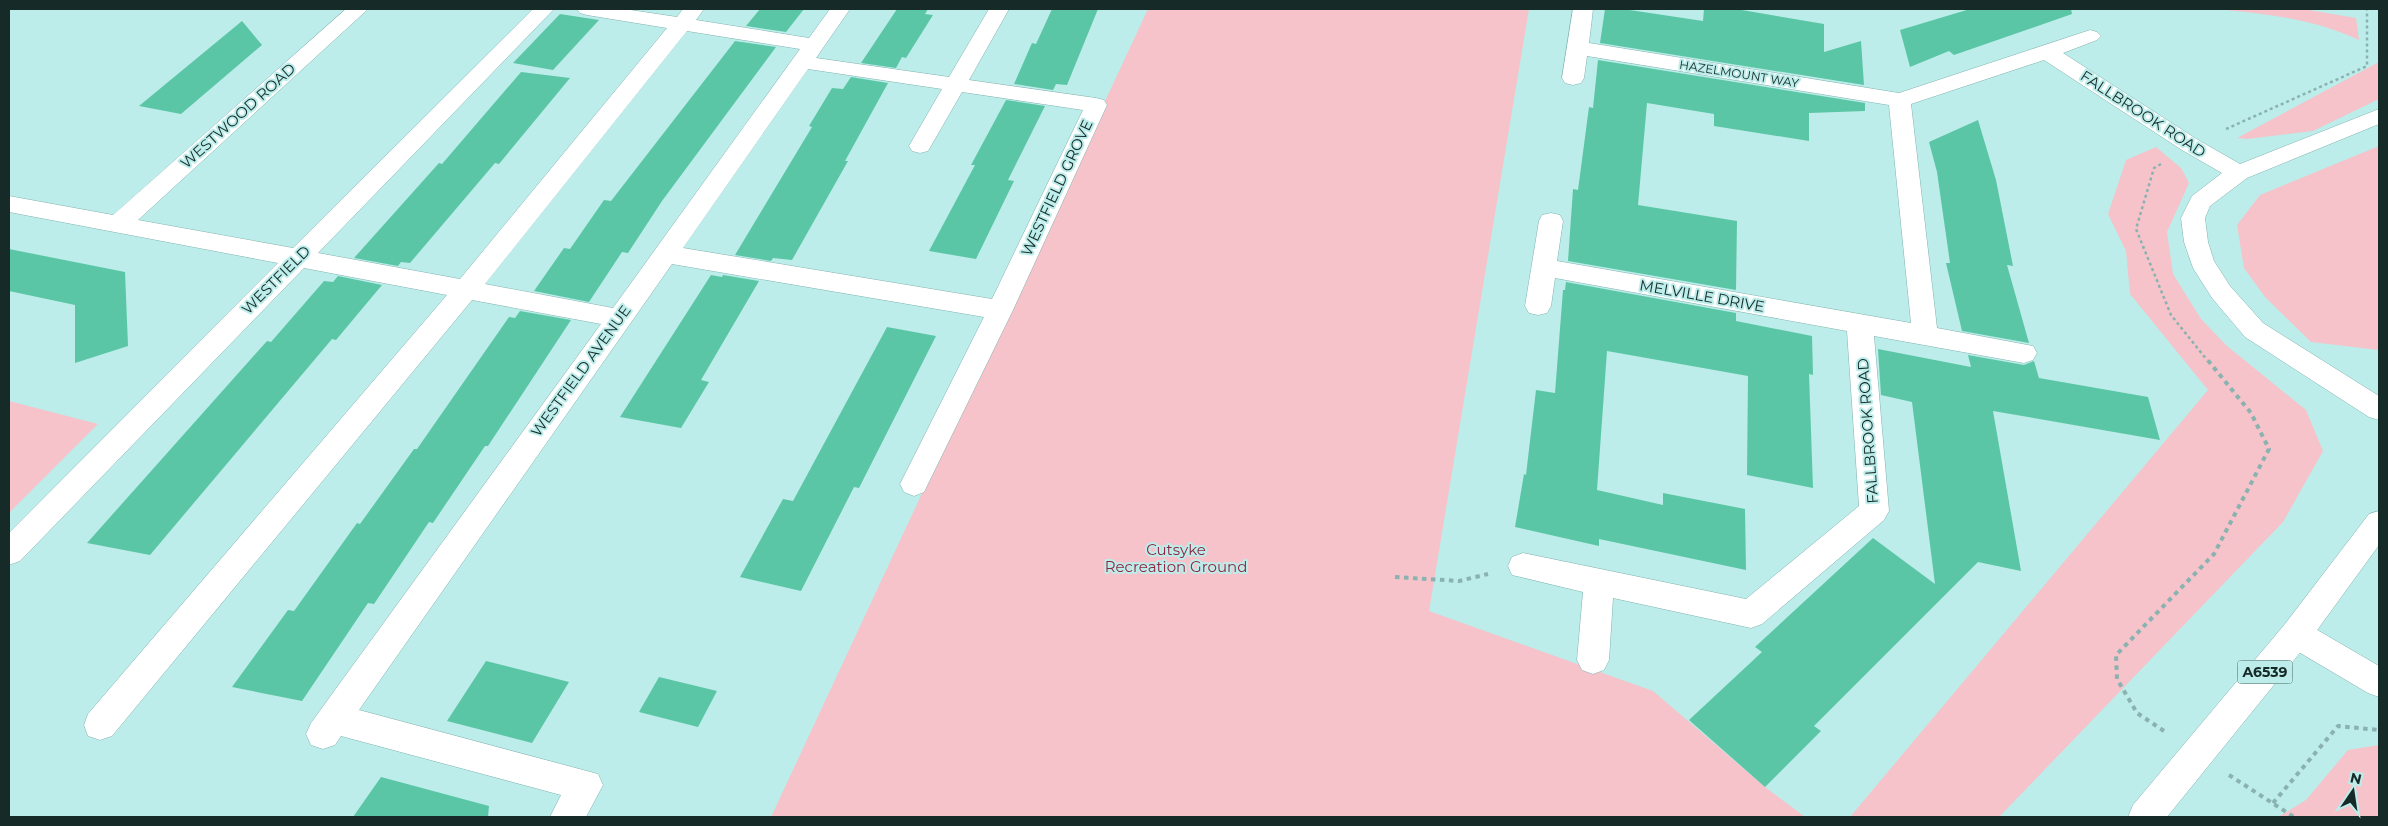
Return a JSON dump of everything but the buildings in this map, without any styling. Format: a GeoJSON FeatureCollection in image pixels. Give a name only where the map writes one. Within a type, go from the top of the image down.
{"type":"FeatureCollection","features":[{"type":"Feature","properties":{"kind":"street","name":"WESTWOOD ROAD"},"geometry":{"type":"LineString","coordinates":[[119,224],[358,9]]}},
{"type":"Feature","properties":{"kind":"street","name":"WESTFIELD"},"geometry":{"type":"LineString","coordinates":[[9,552],[544,9]]}},
{"type":"Feature","properties":{"kind":"street","name":"WESTFIELD GROVE"},"geometry":{"type":"LineString","coordinates":[[587,9],[687,16],[808,53],[955,84],[1096,105],[1000,310],[914,484]]}},
{"type":"Feature","properties":{"kind":"street","name":"WESTFIELD AVENUE"},"geometry":{"type":"LineString","coordinates":[[567,817],[586,785],[328,726],[618,318],[667,254],[840,9]]}},
{"type":"Feature","properties":{"kind":"street"},"geometry":{"type":"LineString","coordinates":[[920,146],[999,9]]}},
{"type":"Feature","properties":{"kind":"street"},"geometry":{"type":"LineString","coordinates":[[1573,78],[1583,9]]}},
{"type":"Feature","properties":{"kind":"street"},"geometry":{"type":"LineString","coordinates":[[100,725],[466,290],[687,16]]}},
{"type":"Feature","properties":{"kind":"street"},"geometry":{"type":"LineString","coordinates":[[1925,336],[1900,100],[2090,36]]}},
{"type":"Feature","properties":{"kind":"street","name":"HAZELMOUNT WAY"},"geometry":{"type":"LineString","coordinates":[[1578,48],[1900,100]]}},
{"type":"Feature","properties":{"kind":"street","name":"FALLBROOK ROAD"},"geometry":{"type":"LineString","coordinates":[[2047,52],[2190,145],[2239,173]]}},
{"type":"Feature","properties":{"kind":"street"},"geometry":{"type":"LineString","coordinates":[[2379,116],[2239,173],[2212,191],[2200,202],[2193,218],[2196,242],[2202,262],[2221,292],[2254,330],[2379,409]]}},
{"type":"Feature","properties":{"kind":"street"},"geometry":{"type":"LineString","coordinates":[[9,204],[618,318]]}},
{"type":"Feature","properties":{"kind":"street"},"geometry":{"type":"LineString","coordinates":[[1538,306],[1551,221]]}},
{"type":"Feature","properties":{"kind":"street"},"geometry":{"type":"LineString","coordinates":[[667,254],[1000,310]]}},
{"type":"Feature","properties":{"kind":"street","name":"MELVILLE DRIVE"},"geometry":{"type":"LineString","coordinates":[[1544,267],[1860,324]]}},
{"type":"Feature","properties":{"kind":"street"},"geometry":{"type":"LineString","coordinates":[[1860,324],[2024,353]]}},
{"type":"Feature","properties":{"kind":"street","name":"FALLBROOK ROAD"},"geometry":{"type":"LineString","coordinates":[[1523,566],[1751,614],[1874,511],[1860,324]]}},
{"type":"Feature","properties":{"kind":"street","name":"A6539"},"geometry":{"type":"LineString","coordinates":[[2144,817],[2296,634],[2379,523]]}},
{"type":"Feature","properties":{"kind":"street"},"geometry":{"type":"LineString","coordinates":[[1593,660],[1599,582]]}},
{"type":"Feature","properties":{"kind":"street"},"geometry":{"type":"LineString","coordinates":[[2296,634],[2379,683]]}},
{"type":"Feature","properties":{"kind":"path"},"geometry":{"type":"LineString","coordinates":[[2294,817],[2137,713],[2117,679],[2116,655],[2214,554],[2269,449],[2251,413],[2171,315],[2136,229],[2154,168],[2190,145],[2366,66],[2367,9]]}},
{"type":"Feature","properties":{"kind":"path"},"geometry":{"type":"LineString","coordinates":[[1395,577],[1459,581],[1523,566]]}},
{"type":"Feature","properties":{"kind":"path"},"geometry":{"type":"LineString","coordinates":[[2273,803],[2338,726],[2379,730]]}},
{"type":"Feature","properties":{"kind":"green space","name":"Cutsyke Recreation Ground"},"geometry":{"type":"Polygon","coordinates":[[[1148,9],[1529,9],[1429,611],[1653,691],[1765,787],[1805,817],[771,817],[1148,9]]]}},
{"type":"Feature","properties":{"kind":"green space"},"geometry":{"type":"Polygon","coordinates":[[[2215,9],[2303,9],[2356,18],[2359,40],[2324,27],[2288,18],[2215,9]]]}},
{"type":"Feature","properties":{"kind":"green space"},"geometry":{"type":"Polygon","coordinates":[[[2379,62],[2379,99],[2313,131],[2247,139],[2237,138],[2379,62]]]}},
{"type":"Feature","properties":{"kind":"green space"},"geometry":{"type":"Polygon","coordinates":[[[2379,146],[2379,350],[2311,342],[2265,297],[2244,268],[2237,225],[2260,195],[2379,146]]]}},
{"type":"Feature","properties":{"kind":"green space"},"geometry":{"type":"Polygon","coordinates":[[[2156,147],[2181,168],[2189,183],[2167,232],[2173,274],[2201,319],[2227,346],[2306,410],[2323,451],[2283,522],[1999,817],[1850,817],[2208,390],[2130,294],[2126,251],[2108,214],[2126,160],[2156,147]]]}},
{"type":"Feature","properties":{"kind":"green space"},"geometry":{"type":"Polygon","coordinates":[[[9,401],[98,424],[9,513],[9,401]]]}},
{"type":"Feature","properties":{"kind":"green space"},"geometry":{"type":"Polygon","coordinates":[[[2379,745],[2379,817],[2278,817],[2306,800],[2348,750],[2379,745]]]}}]}
